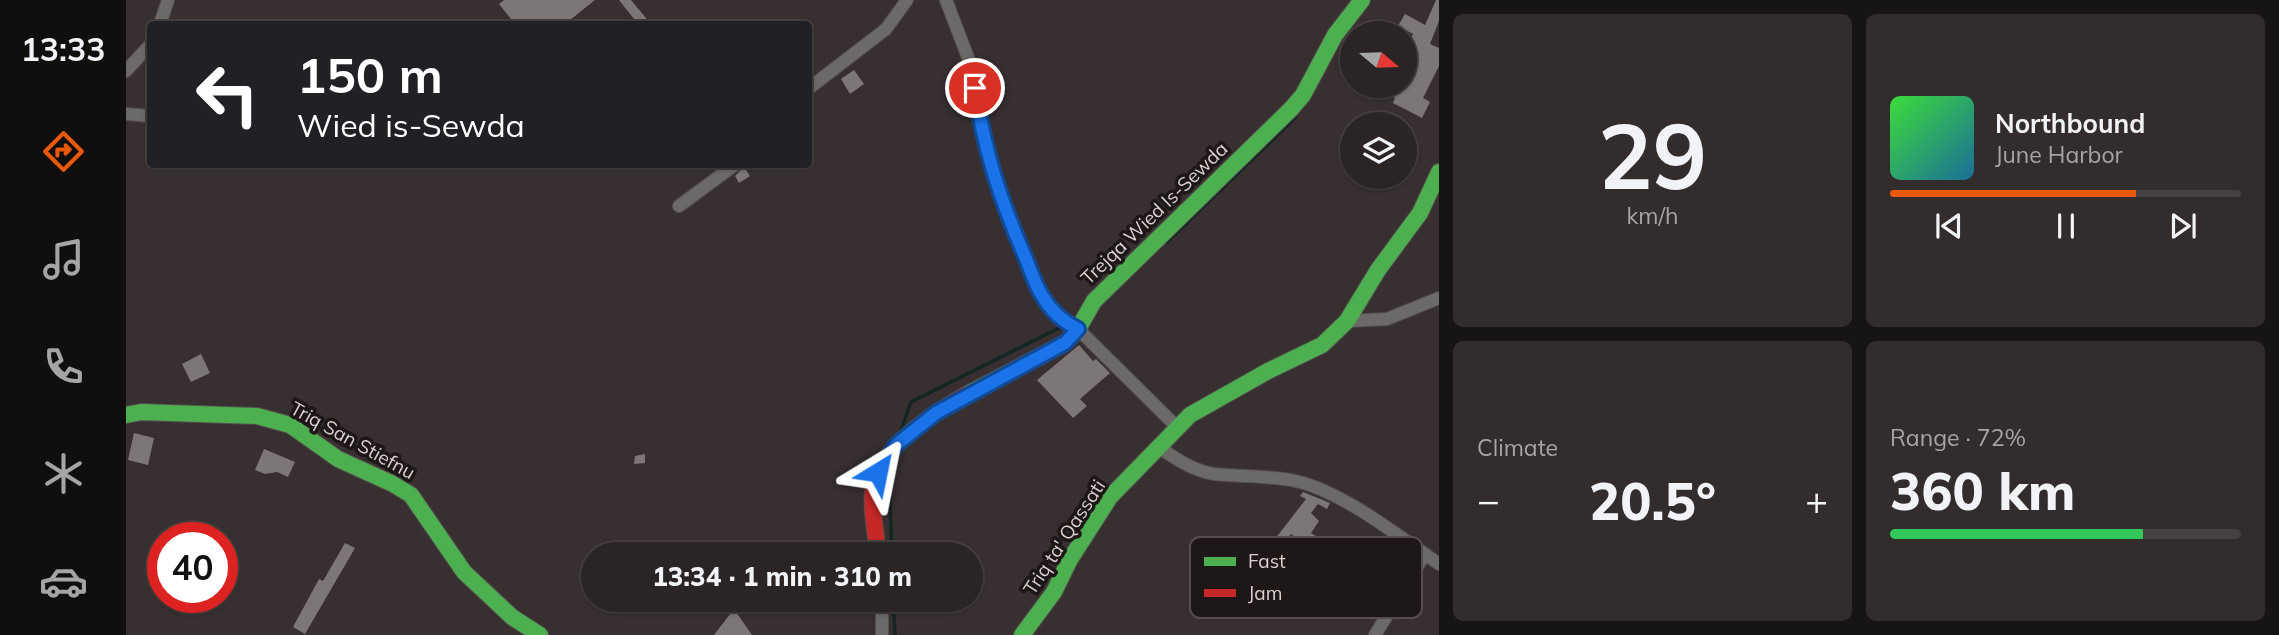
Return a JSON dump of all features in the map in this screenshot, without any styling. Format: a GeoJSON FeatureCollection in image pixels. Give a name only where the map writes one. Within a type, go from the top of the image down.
{"type":"FeatureCollection","features":[{"type":"Feature","properties":{"kind":"street"},"geometry":{"type":"LineString","coordinates":[[161,21],[168,0]]}},
{"type":"Feature","properties":{"kind":"street"},"geometry":{"type":"LineString","coordinates":[[812,86],[886,29],[907,0]]}},
{"type":"Feature","properties":{"kind":"street"},"geometry":{"type":"LineString","coordinates":[[946,0],[972,68],[984,143],[1002,203],[1043,298],[1064,322],[1078,329],[1178,428]]}},
{"type":"Feature","properties":{"kind":"street","name":"Trejqa Wied Is-Sewda"},"geometry":{"type":"LineString","coordinates":[[877,542],[874,488],[878,472],[896,445],[936,413],[1065,343],[1078,329],[1085,312],[1094,301],[1303,95],[1335,35],[1362,0]]}},
{"type":"Feature","properties":{"kind":"street"},"geometry":{"type":"LineString","coordinates":[[126,71],[147,48]]}},
{"type":"Feature","properties":{"kind":"street"},"geometry":{"type":"LineString","coordinates":[[126,114],[147,116]]}},
{"type":"Feature","properties":{"kind":"street"},"geometry":{"type":"LineString","coordinates":[[679,206],[731,168]]}},
{"type":"Feature","properties":{"kind":"street"},"geometry":{"type":"LineString","coordinates":[[1347,321],[1378,270],[1420,213],[1439,172]]}},
{"type":"Feature","properties":{"kind":"street"},"geometry":{"type":"LineString","coordinates":[[1347,321],[1387,319],[1439,298]]}},
{"type":"Feature","properties":{"kind":"street","name":"Triq ta' Qassati"},"geometry":{"type":"LineString","coordinates":[[1021,633],[1054,593],[1069,561],[1110,497],[1190,415],[1322,345],[1347,321]]}},
{"type":"Feature","properties":{"kind":"street","name":"Triq San Stiefnu"},"geometry":{"type":"LineString","coordinates":[[126,415],[141,412],[257,416],[290,425],[338,459],[411,495],[464,572],[512,617],[540,635]]}},
{"type":"Feature","properties":{"kind":"street"},"geometry":{"type":"LineString","coordinates":[[1160,448],[1188,465],[1212,474],[1294,481],[1316,487],[1400,537]]}},
{"type":"Feature","properties":{"kind":"street"},"geometry":{"type":"LineString","coordinates":[[1422,552],[1439,564]]}},
{"type":"Feature","properties":{"kind":"street"},"geometry":{"type":"LineString","coordinates":[[1422,559],[1425,554]]}},
{"type":"Feature","properties":{"kind":"street"},"geometry":{"type":"LineString","coordinates":[[882,612],[882,635]]}},
{"type":"Feature","properties":{"kind":"street"},"geometry":{"type":"LineString","coordinates":[[1376,635],[1386,618]]}},
{"type":"Feature","properties":{"kind":"building"},"geometry":{"type":"Polygon","coordinates":[[[504,0],[595,0],[569,21],[513,21],[499,4],[504,0]]]}},
{"type":"Feature","properties":{"kind":"building"},"geometry":{"type":"Polygon","coordinates":[[[619,0],[631,0],[648,21],[636,21],[619,0]]]}},
{"type":"Feature","properties":{"kind":"building"},"geometry":{"type":"Polygon","coordinates":[[[1436,0],[1439,0],[1439,21],[1430,44],[1439,48],[1439,66],[1423,98],[1430,102],[1422,118],[1417,115],[1417,112],[1410,112],[1393,103],[1395,98],[1418,98],[1418,21],[1425,25],[1436,0]]]}},
{"type":"Feature","properties":{"kind":"building"},"geometry":{"type":"Polygon","coordinates":[[[1405,14],[1418,21],[1401,21],[1405,14]]]}},
{"type":"Feature","properties":{"kind":"building"},"geometry":{"type":"Polygon","coordinates":[[[854,70],[864,84],[850,94],[841,79],[854,70]]]}},
{"type":"Feature","properties":{"kind":"building"},"geometry":{"type":"Polygon","coordinates":[[[745,168],[750,176],[739,183],[735,176],[745,168]]]}},
{"type":"Feature","properties":{"kind":"building"},"geometry":{"type":"Polygon","coordinates":[[[1079,345],[1093,361],[1096,359],[1110,373],[1080,399],[1087,406],[1073,418],[1037,380],[1079,345]]]}},
{"type":"Feature","properties":{"kind":"building"},"geometry":{"type":"Polygon","coordinates":[[[201,354],[210,373],[191,382],[182,364],[201,354]]]}},
{"type":"Feature","properties":{"kind":"building"},"geometry":{"type":"Polygon","coordinates":[[[134,433],[154,438],[148,465],[128,460],[134,433]]]}},
{"type":"Feature","properties":{"kind":"building"},"geometry":{"type":"Polygon","coordinates":[[[264,449],[295,462],[288,477],[277,472],[265,474],[255,470],[264,449]]]}},
{"type":"Feature","properties":{"kind":"building"},"geometry":{"type":"Polygon","coordinates":[[[645,454],[645,463],[634,464],[635,456],[645,454]]]}},
{"type":"Feature","properties":{"kind":"building"},"geometry":{"type":"Polygon","coordinates":[[[1303,492],[1330,503],[1327,509],[1318,504],[1311,513],[1319,521],[1311,533],[1317,537],[1295,537],[1291,534],[1289,537],[1277,537],[1306,499],[1300,496],[1303,492]]]}},
{"type":"Feature","properties":{"kind":"building"},"geometry":{"type":"Polygon","coordinates":[[[345,543],[355,548],[305,634],[293,627],[319,579],[323,581],[345,543]]]}},
{"type":"Feature","properties":{"kind":"building"},"geometry":{"type":"Polygon","coordinates":[[[732,612],[736,612],[752,635],[714,635],[732,612]]]}},
{"type":"Feature","properties":{"kind":"waterway"},"geometry":{"type":"LineString","coordinates":[[1167,242],[1296,117]]}},
{"type":"Feature","properties":{"kind":"waterway"},"geometry":{"type":"LineString","coordinates":[[900,433],[911,402],[1063,326]]}},
{"type":"Feature","properties":{"kind":"waterway"},"geometry":{"type":"LineString","coordinates":[[892,464],[889,475],[892,542]]}},
{"type":"Feature","properties":{"kind":"waterway"},"geometry":{"type":"LineString","coordinates":[[894,612],[895,635]]}},
{"type":"Feature","properties":{"kind":"traffic: fast"},"geometry":{"type":"LineString","coordinates":[[966,395],[1065,343],[1078,329],[1094,301],[1291,109],[1303,95],[1335,35],[1362,0]]}},
{"type":"Feature","properties":{"kind":"traffic: fast"},"geometry":{"type":"LineString","coordinates":[[1022,635],[1054,592],[1069,561],[1110,497],[1190,415],[1268,371],[1322,345],[1347,321],[1378,270],[1420,213],[1439,172]]}},
{"type":"Feature","properties":{"kind":"traffic: fast"},"geometry":{"type":"LineString","coordinates":[[126,415],[141,412],[257,416],[290,425],[338,459],[411,495],[464,572],[512,617],[540,635]]}},
{"type":"Feature","properties":{"kind":"traffic: jam"},"geometry":{"type":"LineString","coordinates":[[877,542],[873,502],[874,484],[879,470],[887,457],[911,432],[966,395]]}},
{"type":"Feature","properties":{"kind":"route"},"geometry":{"type":"LineString","coordinates":[[878,472],[896,445],[936,413],[1065,343],[1078,329],[1064,322],[1043,298],[1012,227],[984,143],[975,88]]}}]}
